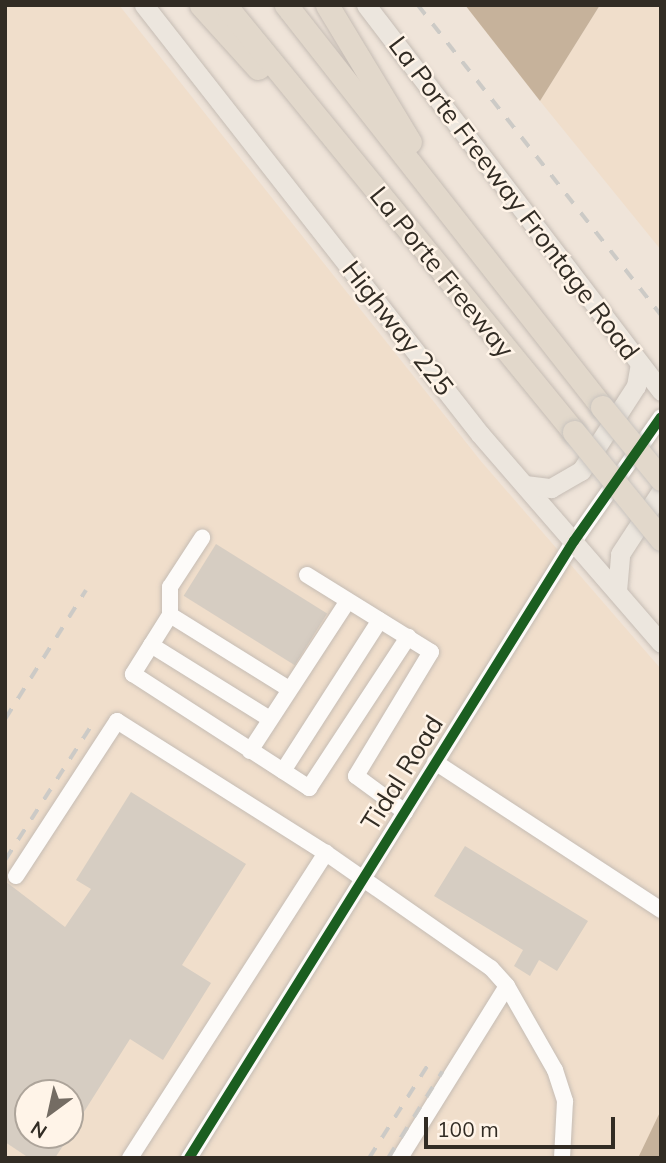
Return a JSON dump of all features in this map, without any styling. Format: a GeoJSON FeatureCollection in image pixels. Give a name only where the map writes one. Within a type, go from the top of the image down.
{"type":"FeatureCollection","features":[{"type":"Feature","properties":{"kind":"highway"},"geometry":{"type":"LineString","coordinates":[[201,5],[425,253]]}},
{"type":"Feature","properties":{"kind":"highway","name":"La Porte Freeway"},"geometry":{"type":"LineString","coordinates":[[225,5],[661,539]]}},
{"type":"Feature","properties":{"kind":"highway","name":"La Porte Freeway"},"geometry":{"type":"LineString","coordinates":[[286,5],[661,479]]}},
{"type":"Feature","properties":{"kind":"highway"},"geometry":{"type":"LineString","coordinates":[[327,5],[452,214]]}},
{"type":"Feature","properties":{"kind":"main road","name":"Highway 225"},"geometry":{"type":"LineString","coordinates":[[144,5],[525,485],[661,643]]}},
{"type":"Feature","properties":{"kind":"main road","name":"La Porte Freeway Frontage Road"},"geometry":{"type":"LineString","coordinates":[[366,5],[661,391]]}},
{"type":"Feature","properties":{"kind":"main road"},"geometry":{"type":"LineString","coordinates":[[525,485],[551,488],[581,471],[636,386],[640,364]]}},
{"type":"Feature","properties":{"kind":"main road"},"geometry":{"type":"LineString","coordinates":[[617,591],[620,554],[661,491]]}},
{"type":"Feature","properties":{"kind":"street","name":"Tidal Road"},"geometry":{"type":"LineString","coordinates":[[189,1158],[574,541],[661,417]]}},
{"type":"Feature","properties":{"kind":"street"},"geometry":{"type":"LineString","coordinates":[[202,538],[170,587],[170,615],[134,678],[313,787],[408,637]]}},
{"type":"Feature","properties":{"kind":"street"},"geometry":{"type":"LineString","coordinates":[[307,575],[408,637],[431,655],[356,776],[405,812]]}},
{"type":"Feature","properties":{"kind":"street"},"geometry":{"type":"LineString","coordinates":[[250,751],[347,602]]}},
{"type":"Feature","properties":{"kind":"street"},"geometry":{"type":"LineString","coordinates":[[170,615],[289,689]]}},
{"type":"Feature","properties":{"kind":"street"},"geometry":{"type":"LineString","coordinates":[[283,771],[380,620]]}},
{"type":"Feature","properties":{"kind":"street"},"geometry":{"type":"LineString","coordinates":[[151,645],[270,719]]}},
{"type":"Feature","properties":{"kind":"street"},"geometry":{"type":"LineString","coordinates":[[16,876],[117,721],[326,853],[361,882],[462,947],[507,986],[555,1070],[565,1101],[562,1158]]}},
{"type":"Feature","properties":{"kind":"street"},"geometry":{"type":"LineString","coordinates":[[435,762],[661,910]]}},
{"type":"Feature","properties":{"kind":"street"},"geometry":{"type":"LineString","coordinates":[[130,1158],[326,853]]}},
{"type":"Feature","properties":{"kind":"street"},"geometry":{"type":"LineString","coordinates":[[400,1158],[507,986]]}},
{"type":"Feature","properties":{"kind":"shaded area"},"geometry":{"type":"Polygon","coordinates":[[[5,5],[119,5],[480,460],[661,669],[661,1158],[5,1158],[5,5]]]}},
{"type":"Feature","properties":{"kind":"shaded area"},"geometry":{"type":"Polygon","coordinates":[[[465,5],[600,5],[540,101],[465,5]]]}},
{"type":"Feature","properties":{"kind":"shaded area"},"geometry":{"type":"Polygon","coordinates":[[[600,5],[661,5],[661,250],[540,101],[600,5]]]}},
{"type":"Feature","properties":{"kind":"shaded area"},"geometry":{"type":"Polygon","coordinates":[[[661,1110],[661,1158],[638,1158],[661,1110]]]}},
{"type":"Feature","properties":{"kind":"building"},"geometry":{"type":"Polygon","coordinates":[[[216,544],[327,613],[295,665],[184,596],[216,544]]]}},
{"type":"Feature","properties":{"kind":"building"},"geometry":{"type":"Polygon","coordinates":[[[131,792],[246,864],[182,965],[211,983],[163,1060],[130,1039],[84,1112],[84,1079],[14,1079],[14,1148],[5,1142],[5,881],[65,927],[91,889],[76,880],[131,792]]]}},
{"type":"Feature","properties":{"kind":"building"},"geometry":{"type":"Polygon","coordinates":[[[465,846],[588,921],[557,971],[539,960],[530,976],[514,966],[523,950],[434,896],[465,846]]]}},
{"type":"Feature","properties":{"kind":"building"},"geometry":{"type":"Polygon","coordinates":[[[16,1149],[61,1149],[55,1158],[29,1158],[16,1149]]]}},
{"type":"Feature","properties":{"kind":"railway"},"geometry":{"type":"LineString","coordinates":[[418,5],[661,315]]}},
{"type":"Feature","properties":{"kind":"railway"},"geometry":{"type":"LineString","coordinates":[[5,719],[86,590]]}},
{"type":"Feature","properties":{"kind":"railway"},"geometry":{"type":"LineString","coordinates":[[5,860],[95,720]]}},
{"type":"Feature","properties":{"kind":"railway"},"geometry":{"type":"LineString","coordinates":[[369,1158],[429,1063]]}},
{"type":"Feature","properties":{"kind":"railway"},"geometry":{"type":"LineString","coordinates":[[388,1158],[442,1072]]}},
{"type":"Feature","properties":{"kind":"cycle path"},"geometry":{"type":"LineString","coordinates":[[189,1158],[574,541],[661,417]]}}]}
